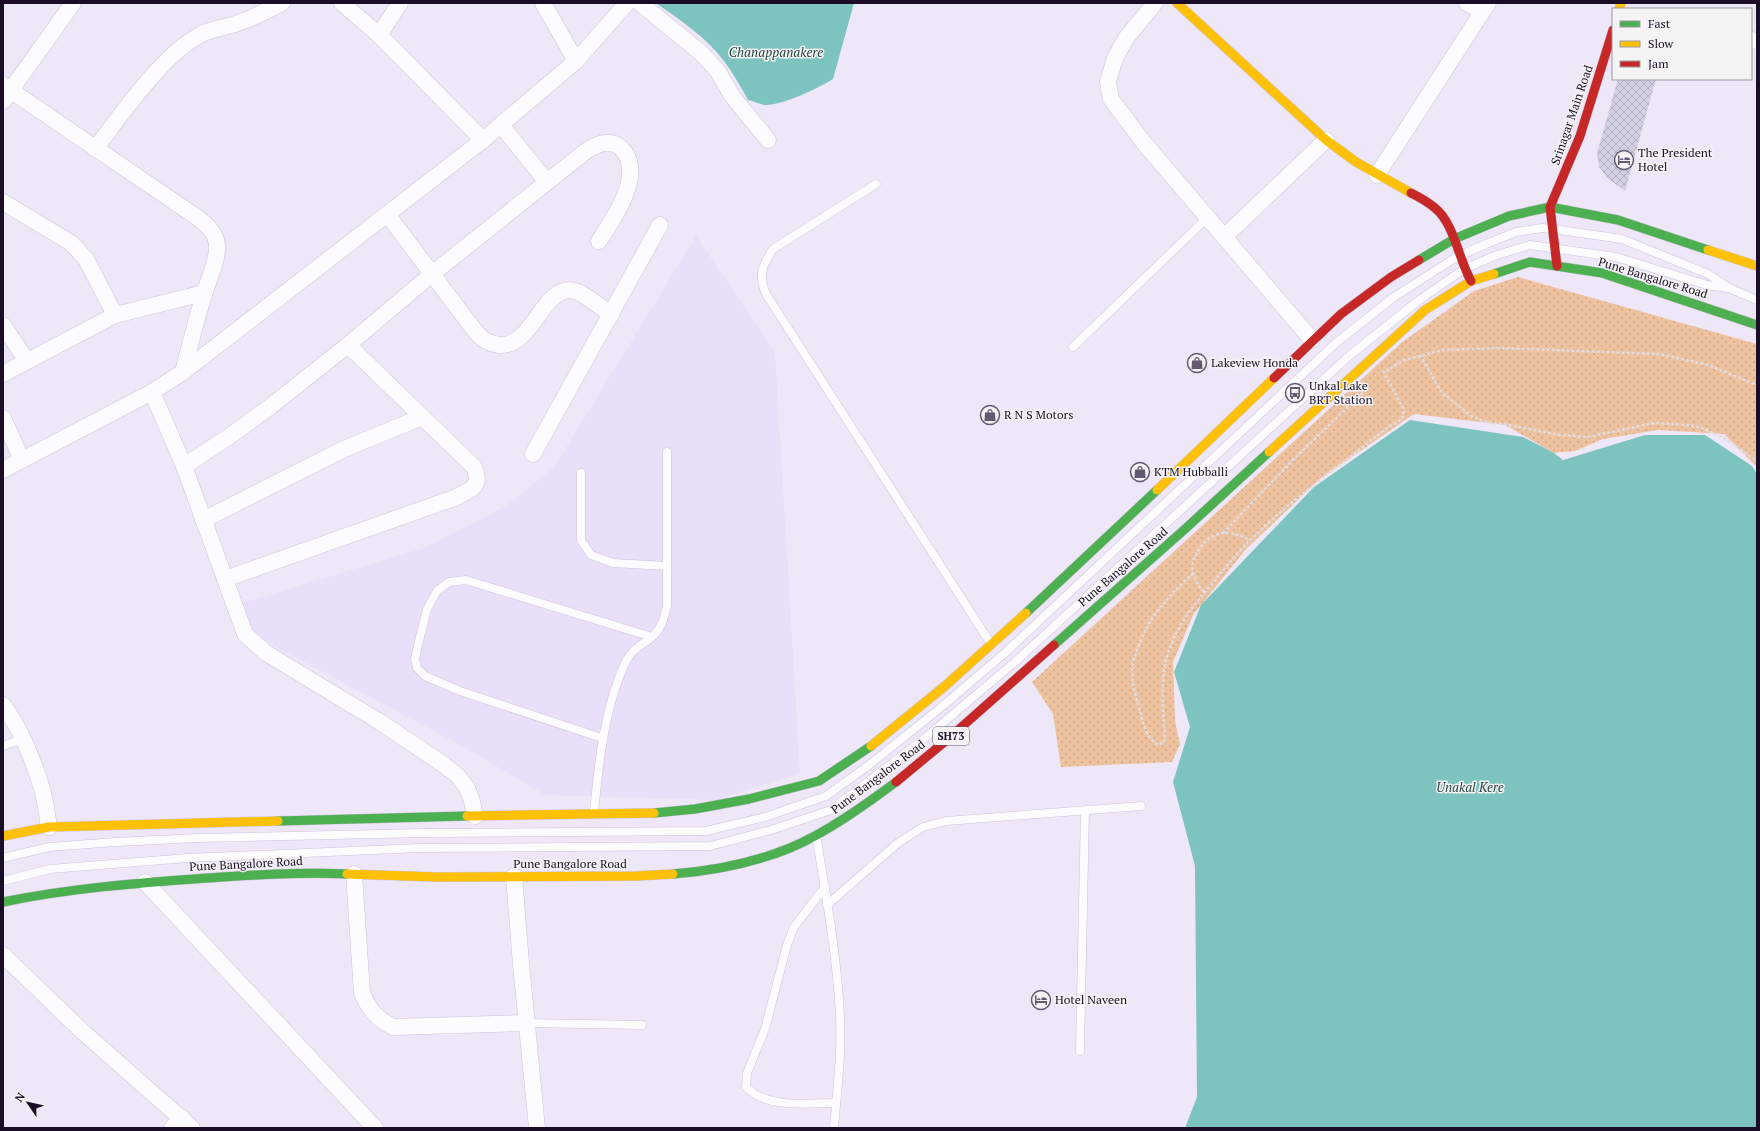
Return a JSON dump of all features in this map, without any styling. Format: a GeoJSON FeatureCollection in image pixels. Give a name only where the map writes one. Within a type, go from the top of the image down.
{"type":"FeatureCollection","features":[{"type":"Feature","properties":{"kind":"main road"},"geometry":{"type":"LineString","coordinates":[[1177,3],[1326,140],[1377,175],[1436,208],[1445,220],[1454,239],[1464,269],[1472,281]]}},
{"type":"Feature","properties":{"kind":"main road","name":"Srinagar Main Road"},"geometry":{"type":"LineString","coordinates":[[1550,207],[1580,136],[1612,33]]}},
{"type":"Feature","properties":{"kind":"main road"},"geometry":{"type":"LineString","coordinates":[[1550,207],[1556,266]]}},
{"type":"Feature","properties":{"kind":"main road"},"geometry":{"type":"LineString","coordinates":[[3,836],[49,827],[475,816],[593,816],[644,814],[695,809],[749,799],[819,781],[861,754],[945,686],[991,645],[1064,578],[1341,314],[1391,277],[1454,239],[1508,216],[1550,207],[1618,220],[1757,266]]}},
{"type":"Feature","properties":{"kind":"main road","name":"Pune Bangalore Road"},"geometry":{"type":"LineString","coordinates":[[3,902],[48,893],[145,882],[305,872],[436,877],[637,876],[696,872],[739,864],[790,848],[833,825],[869,802],[948,739],[1185,529],[1425,310],[1472,281],[1530,262],[1602,273],[1757,325]]}},
{"type":"Feature","properties":{"kind":"street"},"geometry":{"type":"LineString","coordinates":[[73,3],[6,92],[198,218],[209,227],[216,236],[216,259],[204,293],[183,372]]}},
{"type":"Feature","properties":{"kind":"street"},"geometry":{"type":"LineString","coordinates":[[95,149],[134,98],[163,65],[186,43],[200,34],[234,24],[282,3]]}},
{"type":"Feature","properties":{"kind":"street"},"geometry":{"type":"LineString","coordinates":[[342,3],[379,35],[483,140]]}},
{"type":"Feature","properties":{"kind":"street"},"geometry":{"type":"LineString","coordinates":[[379,35],[400,3]]}},
{"type":"Feature","properties":{"kind":"street"},"geometry":{"type":"LineString","coordinates":[[544,3],[576,62]]}},
{"type":"Feature","properties":{"kind":"street"},"geometry":{"type":"LineString","coordinates":[[3,470],[152,392],[183,372],[483,140],[576,62],[627,3]]}},
{"type":"Feature","properties":{"kind":"street"},"geometry":{"type":"LineString","coordinates":[[640,3],[700,52],[717,70],[736,102],[768,140]]}},
{"type":"Feature","properties":{"kind":"street"},"geometry":{"type":"LineString","coordinates":[[1155,3],[1127,37],[1115,58],[1108,82],[1111,99],[1144,143],[1312,340]]}},
{"type":"Feature","properties":{"kind":"street"},"geometry":{"type":"LineString","coordinates":[[1377,175],[1485,8],[1467,3]]}},
{"type":"Feature","properties":{"kind":"street"},"geometry":{"type":"LineString","coordinates":[[501,125],[547,182]]}},
{"type":"Feature","properties":{"kind":"street"},"geometry":{"type":"LineString","coordinates":[[1224,238],[1326,140]]}},
{"type":"Feature","properties":{"kind":"street"},"geometry":{"type":"LineString","coordinates":[[184,466],[230,436],[348,345],[432,274],[586,151],[598,144],[610,143],[616,144],[624,152],[630,164],[629,182],[621,208],[599,241]]}},
{"type":"Feature","properties":{"kind":"street"},"geometry":{"type":"LineString","coordinates":[[3,202],[70,243],[86,259],[115,315]]}},
{"type":"Feature","properties":{"kind":"street"},"geometry":{"type":"LineString","coordinates":[[387,214],[469,323],[482,339],[491,344],[503,345],[513,342],[524,334],[549,302],[558,294],[568,291],[575,291],[611,315]]}},
{"type":"Feature","properties":{"kind":"street"},"geometry":{"type":"LineString","coordinates":[[533,454],[660,225]]}},
{"type":"Feature","properties":{"kind":"street"},"geometry":{"type":"LineString","coordinates":[[3,374],[115,315],[204,293]]}},
{"type":"Feature","properties":{"kind":"street"},"geometry":{"type":"LineString","coordinates":[[3,325],[27,361]]}},
{"type":"Feature","properties":{"kind":"street"},"geometry":{"type":"LineString","coordinates":[[225,579],[454,498],[472,489],[477,482],[478,475],[474,467],[348,345]]}},
{"type":"Feature","properties":{"kind":"street"},"geometry":{"type":"LineString","coordinates":[[152,392],[184,466],[245,634],[266,652],[380,722],[458,776],[467,788],[472,801],[475,816]]}},
{"type":"Feature","properties":{"kind":"street"},"geometry":{"type":"LineString","coordinates":[[203,520],[344,449],[422,417]]}},
{"type":"Feature","properties":{"kind":"street"},"geometry":{"type":"LineString","coordinates":[[3,418],[22,460]]}},
{"type":"Feature","properties":{"kind":"street"},"geometry":{"type":"LineString","coordinates":[[3,705],[11,716],[35,768],[43,794],[49,827]]}},
{"type":"Feature","properties":{"kind":"street"},"geometry":{"type":"LineString","coordinates":[[354,874],[362,993],[368,1008],[380,1020],[393,1027],[526,1023]]}},
{"type":"Feature","properties":{"kind":"street"},"geometry":{"type":"LineString","coordinates":[[514,876],[526,1023],[537,1128]]}},
{"type":"Feature","properties":{"kind":"street"},"geometry":{"type":"LineString","coordinates":[[145,882],[375,1128]]}},
{"type":"Feature","properties":{"kind":"street"},"geometry":{"type":"LineString","coordinates":[[3,955],[182,1125]]}},
{"type":"Feature","properties":{"kind":"lane"},"geometry":{"type":"LineString","coordinates":[[876,184],[773,249],[761,272],[761,283],[766,294],[991,645]]}},
{"type":"Feature","properties":{"kind":"lane"},"geometry":{"type":"LineString","coordinates":[[1073,347],[1207,218]]}},
{"type":"Feature","properties":{"kind":"lane"},"geometry":{"type":"LineString","coordinates":[[3,858],[50,847],[168,840],[423,833],[706,831],[765,817],[826,796],[869,765],[939,709],[1006,652],[1337,342],[1394,296],[1460,255],[1516,232],[1542,228],[1622,239],[1708,274],[1731,289],[1757,300]]}},
{"type":"Feature","properties":{"kind":"lane"},"geometry":{"type":"LineString","coordinates":[[3,881],[50,869],[188,858],[420,848],[710,846],[771,830],[831,810],[925,738],[1015,662],[1350,356],[1418,301],[1464,269],[1497,254],[1530,246],[1616,257],[1707,285],[1731,289]]}},
{"type":"Feature","properties":{"kind":"lane"},"geometry":{"type":"LineString","coordinates":[[593,816],[602,738],[620,674],[628,657],[640,644],[652,638],[661,627],[667,606],[667,452]]}},
{"type":"Feature","properties":{"kind":"lane"},"geometry":{"type":"LineString","coordinates":[[581,473],[581,540],[591,555],[613,563],[667,566]]}},
{"type":"Feature","properties":{"kind":"lane"},"geometry":{"type":"LineString","coordinates":[[602,738],[460,691],[425,676],[417,668],[415,659],[428,608],[437,591],[449,582],[466,580],[652,638]]}},
{"type":"Feature","properties":{"kind":"lane"},"geometry":{"type":"LineString","coordinates":[[3,746],[22,740]]}},
{"type":"Feature","properties":{"kind":"lane"},"geometry":{"type":"LineString","coordinates":[[827,905],[898,843],[923,827],[946,821],[1141,806]]}},
{"type":"Feature","properties":{"kind":"lane"},"geometry":{"type":"LineString","coordinates":[[1080,1051],[1085,810]]}},
{"type":"Feature","properties":{"kind":"lane"},"geometry":{"type":"LineString","coordinates":[[816,834],[836,966],[840,1017],[839,1073],[834,1128]]}},
{"type":"Feature","properties":{"kind":"lane"},"geometry":{"type":"LineString","coordinates":[[825,887],[794,927],[787,945],[765,1029],[747,1073],[746,1087],[753,1094],[763,1099],[784,1102],[836,1103]]}},
{"type":"Feature","properties":{"kind":"lane"},"geometry":{"type":"LineString","coordinates":[[526,1023],[642,1025]]}},
{"type":"Feature","properties":{"kind":"path"},"geometry":{"type":"LineString","coordinates":[[1380,376],[1404,360],[1420,355],[1443,350],[1500,348],[1659,354],[1708,365],[1757,385]]}},
{"type":"Feature","properties":{"kind":"path"},"geometry":{"type":"LineString","coordinates":[[1420,355],[1442,392],[1473,417],[1483,421],[1560,436],[1588,437],[1654,423],[1700,427],[1724,438],[1757,461]]}},
{"type":"Feature","properties":{"kind":"path"},"geometry":{"type":"LineString","coordinates":[[1193,573],[1168,596],[1153,615],[1142,634],[1135,656],[1132,672],[1138,703],[1146,731],[1151,740],[1158,744],[1164,742],[1165,736],[1164,675],[1166,660],[1172,641],[1182,621],[1195,602],[1250,540],[1290,505],[1388,427],[1402,418],[1404,413],[1403,408],[1384,372],[1372,357]]}},
{"type":"Feature","properties":{"kind":"path"},"geometry":{"type":"LineString","coordinates":[[1223,533],[1296,457],[1371,384]]}},
{"type":"Feature","properties":{"kind":"path"},"geometry":{"type":"LineString","coordinates":[[1204,592],[1193,573],[1194,558],[1204,543],[1212,536],[1223,533],[1232,533],[1250,540]]}},
{"type":"Feature","properties":{"kind":"shaded area"},"geometry":{"type":"Polygon","coordinates":[[[696,236],[775,352],[800,773],[716,800],[545,795],[464,747],[233,624],[236,605],[424,548],[506,506],[554,467],[696,236]]]}},
{"type":"Feature","properties":{"kind":"shaded area"},"geometry":{"type":"Polygon","coordinates":[[[1518,277],[1757,344],[1757,467],[1724,434],[1658,430],[1603,439],[1575,451],[1554,453],[1505,425],[1414,414],[1321,478],[1246,549],[1193,615],[1173,662],[1175,721],[1180,744],[1172,762],[1061,767],[1053,714],[1032,682],[1401,343],[1474,291],[1518,277]]]}},
{"type":"Feature","properties":{"kind":"water","name":"Chanappanakere"},"geometry":{"type":"Polygon","coordinates":[[[656,3],[854,3],[833,79],[819,87],[791,99],[766,105],[748,100],[731,70],[717,52],[692,29],[656,3]]]}},
{"type":"Feature","properties":{"kind":"water","name":"Unakal Kere"},"geometry":{"type":"Polygon","coordinates":[[[1410,420],[1523,437],[1554,453],[1563,460],[1645,435],[1705,435],[1752,466],[1757,474],[1757,1128],[1185,1128],[1197,1097],[1195,866],[1173,782],[1190,727],[1174,672],[1201,605],[1314,487],[1410,420]]]}},
{"type":"Feature","properties":{"kind":"building"},"geometry":{"type":"Polygon","coordinates":[[[1618,80],[1656,80],[1625,191],[1607,178],[1599,167],[1597,153],[1618,80]]]}},
{"type":"Feature","properties":{"kind":"traffic: fast"},"geometry":{"type":"LineString","coordinates":[[1419,260],[1454,239],[1509,216],[1550,207],[1618,220],[1708,250]]}},
{"type":"Feature","properties":{"kind":"traffic: fast"},"geometry":{"type":"LineString","coordinates":[[1494,274],[1530,262],[1602,273],[1757,325]]}},
{"type":"Feature","properties":{"kind":"traffic: fast"},"geometry":{"type":"LineString","coordinates":[[1054,645],[1269,452]]}},
{"type":"Feature","properties":{"kind":"traffic: fast"},"geometry":{"type":"LineString","coordinates":[[1026,613],[1157,490]]}},
{"type":"Feature","properties":{"kind":"traffic: fast"},"geometry":{"type":"LineString","coordinates":[[654,813],[695,809],[749,799],[819,781],[871,746]]}},
{"type":"Feature","properties":{"kind":"traffic: fast"},"geometry":{"type":"LineString","coordinates":[[673,874],[732,866],[762,858],[790,848],[831,827],[896,782]]}},
{"type":"Feature","properties":{"kind":"traffic: fast"},"geometry":{"type":"LineString","coordinates":[[278,821],[467,816]]}},
{"type":"Feature","properties":{"kind":"traffic: fast"},"geometry":{"type":"LineString","coordinates":[[3,902],[54,893],[156,882],[277,874],[347,874]]}},
{"type":"Feature","properties":{"kind":"traffic: slow"},"geometry":{"type":"LineString","coordinates":[[1177,3],[1326,140],[1356,162],[1411,193]]}},
{"type":"Feature","properties":{"kind":"traffic: slow"},"geometry":{"type":"LineString","coordinates":[[1619,8],[1621,3]]}},
{"type":"Feature","properties":{"kind":"traffic: slow"},"geometry":{"type":"LineString","coordinates":[[1708,250],[1757,266]]}},
{"type":"Feature","properties":{"kind":"traffic: slow"},"geometry":{"type":"LineString","coordinates":[[1269,452],[1425,310],[1471,281],[1494,274]]}},
{"type":"Feature","properties":{"kind":"traffic: slow"},"geometry":{"type":"LineString","coordinates":[[1157,490],[1274,378]]}},
{"type":"Feature","properties":{"kind":"traffic: slow"},"geometry":{"type":"LineString","coordinates":[[871,746],[945,686],[1026,613]]}},
{"type":"Feature","properties":{"kind":"traffic: slow"},"geometry":{"type":"LineString","coordinates":[[467,816],[654,813]]}},
{"type":"Feature","properties":{"kind":"traffic: slow"},"geometry":{"type":"LineString","coordinates":[[3,836],[49,827],[278,821]]}},
{"type":"Feature","properties":{"kind":"traffic: slow"},"geometry":{"type":"LineString","coordinates":[[347,874],[436,877],[637,876],[673,874]]}},
{"type":"Feature","properties":{"kind":"traffic: jam"},"geometry":{"type":"LineString","coordinates":[[1557,266],[1550,207],[1580,136],[1612,33]]}},
{"type":"Feature","properties":{"kind":"traffic: jam"},"geometry":{"type":"LineString","coordinates":[[1411,193],[1435,208],[1442,215],[1452,232],[1471,281]]}},
{"type":"Feature","properties":{"kind":"traffic: jam"},"geometry":{"type":"LineString","coordinates":[[1274,378],[1341,314],[1391,277],[1419,260]]}},
{"type":"Feature","properties":{"kind":"traffic: jam"},"geometry":{"type":"LineString","coordinates":[[896,782],[948,739],[1054,645]]}},
{"type":"Feature","properties":{"kind":"place","name":"The President Hotel"},"geometry":{"type":"Point","coordinates":[1624,160]}},
{"type":"Feature","properties":{"kind":"place","name":"Lakeview Honda"},"geometry":{"type":"Point","coordinates":[1197,363]}},
{"type":"Feature","properties":{"kind":"place","name":"Unkal Lake BRT Station"},"geometry":{"type":"Point","coordinates":[1295,393]}},
{"type":"Feature","properties":{"kind":"place","name":"R N S Motors"},"geometry":{"type":"Point","coordinates":[990,415]}},
{"type":"Feature","properties":{"kind":"place","name":"KTM Hubballi"},"geometry":{"type":"Point","coordinates":[1140,472]}},
{"type":"Feature","properties":{"kind":"place","name":"Hotel Naveen"},"geometry":{"type":"Point","coordinates":[1041,1000]}}]}
